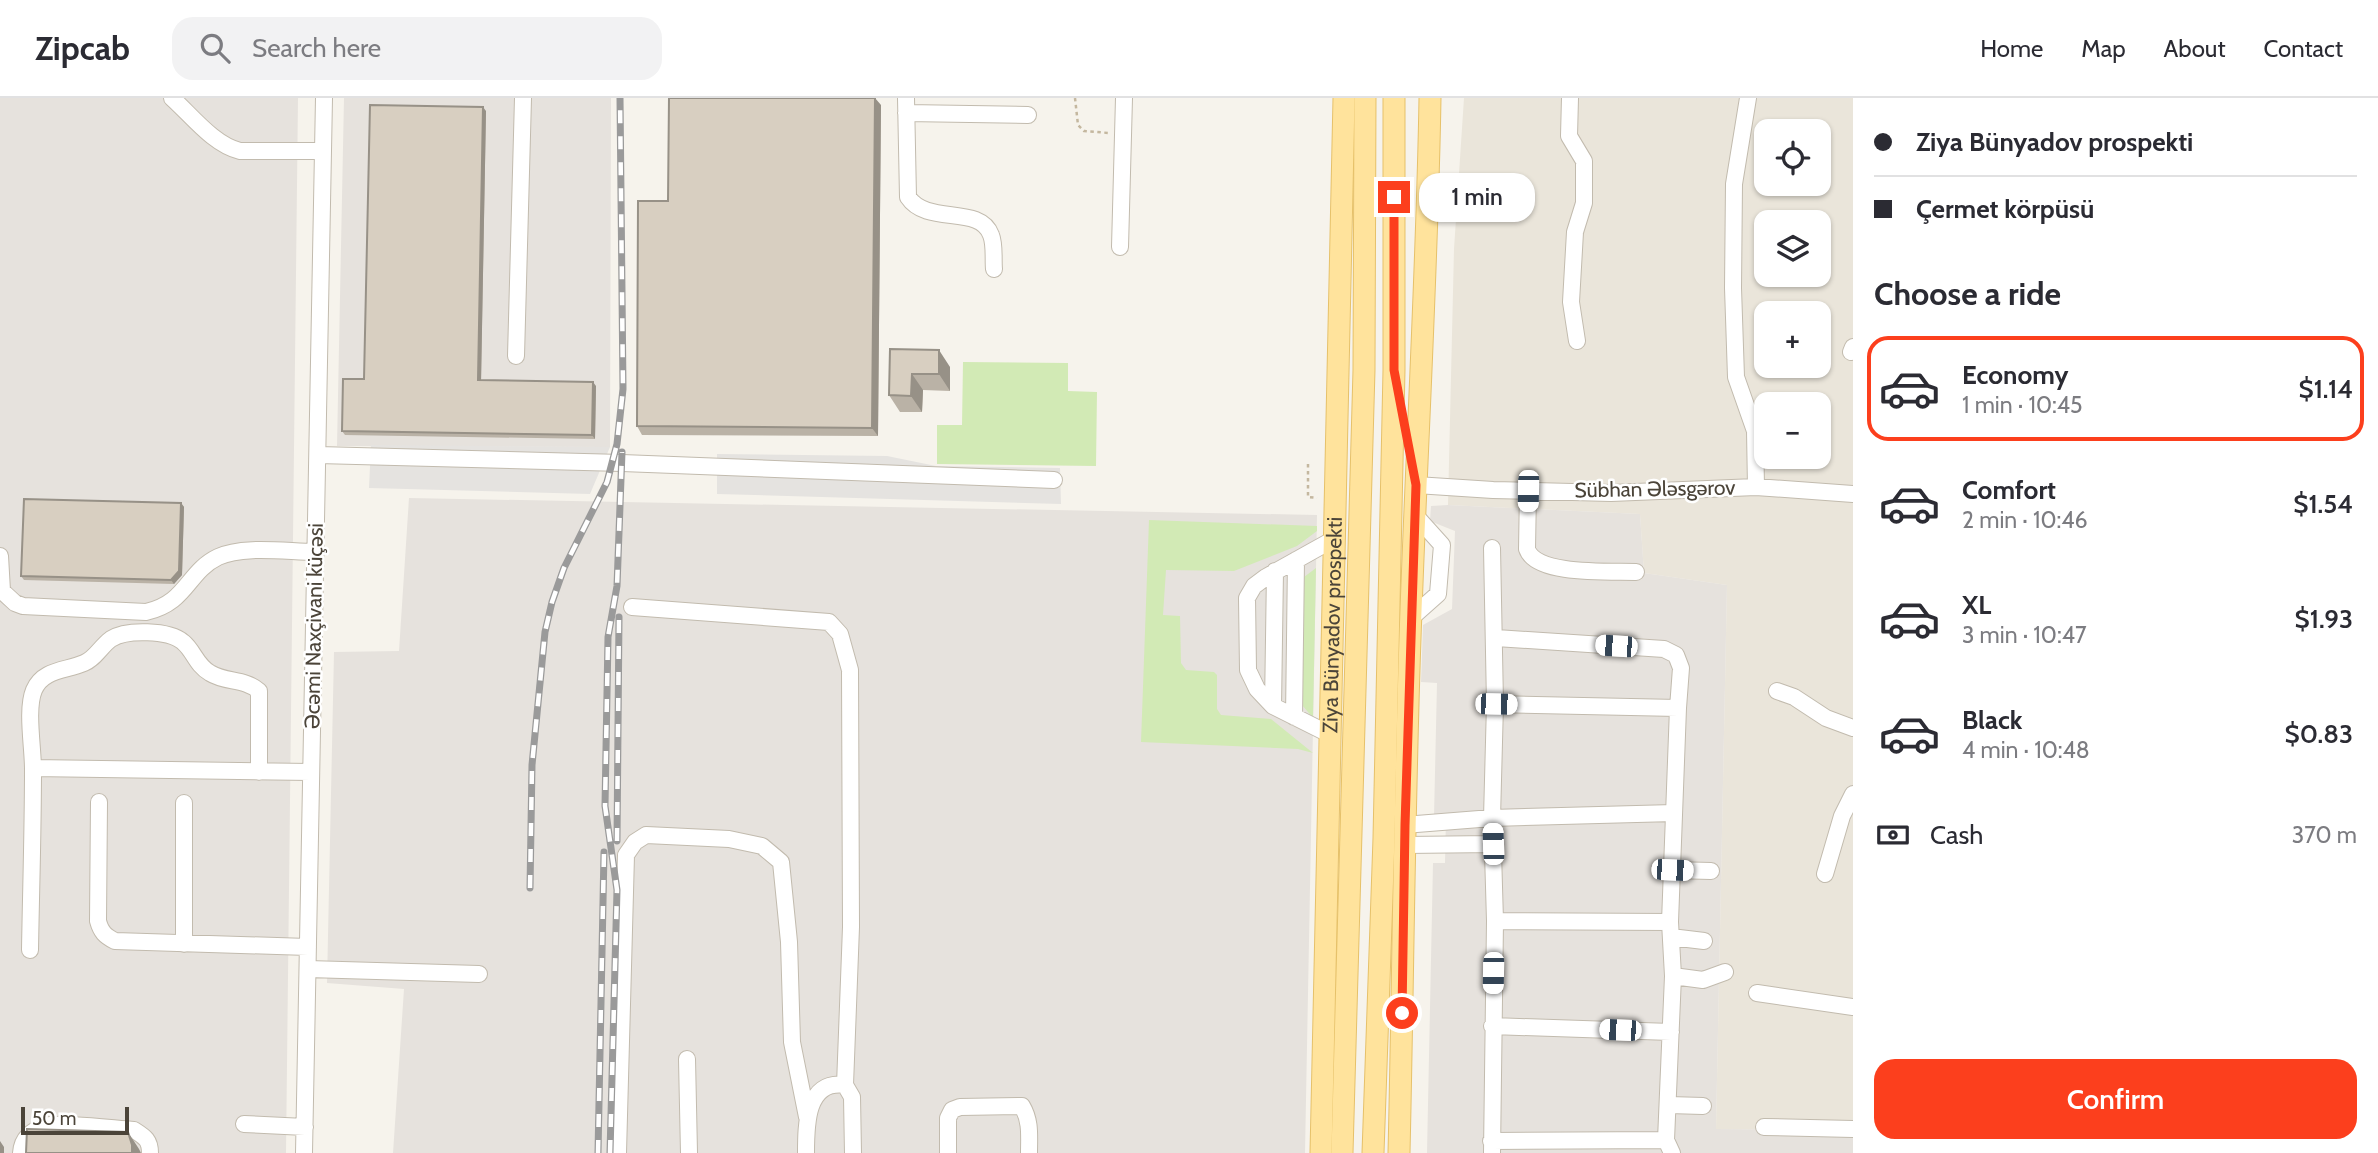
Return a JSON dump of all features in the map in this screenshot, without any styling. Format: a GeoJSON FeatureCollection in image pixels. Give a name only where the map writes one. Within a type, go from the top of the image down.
{"type":"FeatureCollection","features":[{"type":"Feature","properties":{"kind":"main road","name":"Ziya Bünyadov prospekti"},"geometry":{"type":"LineString","coordinates":[[1321,1153],[1345,98]]}},
{"type":"Feature","properties":{"kind":"main road","name":"Ziya Bünyadov prospekti"},"geometry":{"type":"LineString","coordinates":[[1342,1153],[1364,370],[1365,98]]}},
{"type":"Feature","properties":{"kind":"main road"},"geometry":{"type":"LineString","coordinates":[[1373,1153],[1384,838],[1394,370],[1394,98]]}},
{"type":"Feature","properties":{"kind":"main road"},"geometry":{"type":"LineString","coordinates":[[1399,1153],[1410,629],[1425,294],[1430,99]]}},
{"type":"Feature","properties":{"kind":"main road"},"geometry":{"type":"LineString","coordinates":[[1334,539],[1364,370]]}},
{"type":"Feature","properties":{"kind":"main road"},"geometry":{"type":"LineString","coordinates":[[1394,370],[1416,485]]}},
{"type":"Feature","properties":{"kind":"main road"},"geometry":{"type":"LineString","coordinates":[[1384,838],[1410,629]]}},
{"type":"Feature","properties":{"kind":"main road"},"geometry":{"type":"LineString","coordinates":[[1331,735],[1352,833]]}},
{"type":"Feature","properties":{"kind":"street"},"geometry":{"type":"LineString","coordinates":[[172,98],[231,149],[322,151]]}},
{"type":"Feature","properties":{"kind":"street","name":"Əcəmi Naxçivani küçəsi"},"geometry":{"type":"LineString","coordinates":[[304,1153],[324,98]]}},
{"type":"Feature","properties":{"kind":"street"},"geometry":{"type":"LineString","coordinates":[[516,356],[523,98]]}},
{"type":"Feature","properties":{"kind":"street"},"geometry":{"type":"LineString","coordinates":[[1120,247],[1124,98]]}},
{"type":"Feature","properties":{"kind":"street"},"geometry":{"type":"LineString","coordinates":[[1570,98],[1569,136],[1584,160],[1584,203],[1574,232],[1571,302],[1577,341]]}},
{"type":"Feature","properties":{"kind":"street"},"geometry":{"type":"LineString","coordinates":[[1748,98],[1734,184],[1733,288],[1736,377],[1755,431],[1756,487]]}},
{"type":"Feature","properties":{"kind":"street"},"geometry":{"type":"LineString","coordinates":[[993,269],[993,241],[986,226],[971,219],[926,212],[908,197],[906,105],[1028,115]]}},
{"type":"Feature","properties":{"kind":"street"},"geometry":{"type":"LineString","coordinates":[[318,455],[622,463],[1054,480]]}},
{"type":"Feature","properties":{"kind":"street","name":"Sübhan Ələsgərov"},"geometry":{"type":"LineString","coordinates":[[1416,485],[1611,492],[1756,487],[1853,494]]}},
{"type":"Feature","properties":{"kind":"street"},"geometry":{"type":"LineString","coordinates":[[1528,491],[1527,549],[1537,562],[1553,568],[1636,572]]}},
{"type":"Feature","properties":{"kind":"street"},"geometry":{"type":"LineString","coordinates":[[1331,735],[1273,706],[1256,689],[1248,670],[1247,598],[1254,586],[1275,571],[1334,539]]}},
{"type":"Feature","properties":{"kind":"street"},"geometry":{"type":"LineString","coordinates":[[1492,548],[1496,704],[1492,818],[1495,921],[1492,1147],[1669,1146],[1673,976],[1672,870],[1681,668],[1676,655],[1664,649],[1496,638]]}},
{"type":"Feature","properties":{"kind":"street"},"geometry":{"type":"LineString","coordinates":[[0,556],[2,591],[15,604],[146,612],[172,603],[216,558],[242,551],[315,552]]}},
{"type":"Feature","properties":{"kind":"street"},"geometry":{"type":"LineString","coordinates":[[1294,716],[1296,560]]}},
{"type":"Feature","properties":{"kind":"street"},"geometry":{"type":"LineString","coordinates":[[1273,706],[1275,571]]}},
{"type":"Feature","properties":{"kind":"street"},"geometry":{"type":"LineString","coordinates":[[632,607],[829,622],[840,634],[850,670],[851,927],[845,1085],[852,1097],[853,1153]]}},
{"type":"Feature","properties":{"kind":"street"},"geometry":{"type":"LineString","coordinates":[[30,950],[33,768],[31,702],[35,688],[43,677],[54,671],[85,663],[113,638],[124,633],[136,632],[177,638],[186,644],[195,661],[204,670],[224,680],[244,682],[259,691],[259,772]]}},
{"type":"Feature","properties":{"kind":"street"},"geometry":{"type":"LineString","coordinates":[[1777,691],[1794,697],[1826,718],[1853,728]]}},
{"type":"Feature","properties":{"kind":"street"},"geometry":{"type":"LineString","coordinates":[[1496,704],[1678,708]]}},
{"type":"Feature","properties":{"kind":"street"},"geometry":{"type":"LineString","coordinates":[[33,768],[311,772]]}},
{"type":"Feature","properties":{"kind":"street"},"geometry":{"type":"LineString","coordinates":[[1825,874],[1842,816],[1853,794]]}},
{"type":"Feature","properties":{"kind":"street"},"geometry":{"type":"LineString","coordinates":[[99,802],[97,921],[100,931],[116,941],[308,947]]}},
{"type":"Feature","properties":{"kind":"street"},"geometry":{"type":"LineString","coordinates":[[184,803],[184,944]]}},
{"type":"Feature","properties":{"kind":"street"},"geometry":{"type":"LineString","coordinates":[[1405,835],[1492,818],[1674,813]]}},
{"type":"Feature","properties":{"kind":"street"},"geometry":{"type":"LineString","coordinates":[[618,1153],[626,855],[635,842],[646,835],[729,839],[762,846],[781,862],[789,942],[792,1041],[807,1117],[806,1153]]}},
{"type":"Feature","properties":{"kind":"street"},"geometry":{"type":"LineString","coordinates":[[1405,835],[1493,844]]}},
{"type":"Feature","properties":{"kind":"street"},"geometry":{"type":"LineString","coordinates":[[1672,870],[1711,871]]}},
{"type":"Feature","properties":{"kind":"street"},"geometry":{"type":"LineString","coordinates":[[1495,921],[1671,930],[1704,941]]}},
{"type":"Feature","properties":{"kind":"street"},"geometry":{"type":"LineString","coordinates":[[308,969],[479,974]]}},
{"type":"Feature","properties":{"kind":"street"},"geometry":{"type":"LineString","coordinates":[[1673,976],[1703,980],[1726,972]]}},
{"type":"Feature","properties":{"kind":"street"},"geometry":{"type":"LineString","coordinates":[[1757,993],[1853,1007]]}},
{"type":"Feature","properties":{"kind":"street"},"geometry":{"type":"LineString","coordinates":[[1492,1026],[1671,1032]]}},
{"type":"Feature","properties":{"kind":"street"},"geometry":{"type":"LineString","coordinates":[[687,1059],[689,1153]]}},
{"type":"Feature","properties":{"kind":"street"},"geometry":{"type":"LineString","coordinates":[[807,1117],[820,1091],[832,1084],[845,1085]]}},
{"type":"Feature","properties":{"kind":"street"},"geometry":{"type":"LineString","coordinates":[[1669,1105],[1703,1106]]}},
{"type":"Feature","properties":{"kind":"street"},"geometry":{"type":"LineString","coordinates":[[948,1153],[948,1118],[952,1110],[960,1107],[1022,1106],[1029,1126],[1029,1153]]}},
{"type":"Feature","properties":{"kind":"street"},"geometry":{"type":"LineString","coordinates":[[244,1124],[305,1127]]}},
{"type":"Feature","properties":{"kind":"street"},"geometry":{"type":"LineString","coordinates":[[21,1153],[25,1138],[48,1125],[134,1130],[150,1143],[150,1153]]}},
{"type":"Feature","properties":{"kind":"street"},"geometry":{"type":"LineString","coordinates":[[1764,1127],[1853,1129]]}},
{"type":"Feature","properties":{"kind":"path"},"geometry":{"type":"LineString","coordinates":[[1076,98],[1078,125],[1084,131],[1123,134]]}},
{"type":"Feature","properties":{"kind":"path"},"geometry":{"type":"LineString","coordinates":[[1308,464],[1308,497]]}},
{"type":"Feature","properties":{"kind":"shaded area"},"geometry":{"type":"Polygon","coordinates":[[[0,98],[298,98],[286,1153],[0,1153],[0,98]]]}},
{"type":"Feature","properties":{"kind":"shaded area"},"geometry":{"type":"Polygon","coordinates":[[[344,98],[611,98],[610,447],[337,446],[344,98]]]}},
{"type":"Feature","properties":{"kind":"shaded area"},"geometry":{"type":"Polygon","coordinates":[[[1464,98],[1853,98],[1853,1130],[1716,1129],[1727,585],[1644,573],[1640,514],[1448,505],[1454,249],[1464,98]]]}},
{"type":"Feature","properties":{"kind":"shaded area"},"geometry":{"type":"Polygon","coordinates":[[[371,445],[610,447],[590,494],[369,488],[371,445]]]}},
{"type":"Feature","properties":{"kind":"shaded area"},"geometry":{"type":"Polygon","coordinates":[[[717,454],[887,456],[936,466],[1060,468],[1061,504],[717,494],[717,454]]]}},
{"type":"Feature","properties":{"kind":"shaded area"},"geometry":{"type":"Polygon","coordinates":[[[409,498],[1317,515],[1305,1153],[393,1153],[404,989],[327,983],[334,652],[399,651],[409,498]]]}},
{"type":"Feature","properties":{"kind":"shaded area"},"geometry":{"type":"Polygon","coordinates":[[[1431,506],[1640,514],[1644,573],[1727,585],[1716,1129],[1853,1130],[1853,1153],[1427,1153],[1433,863],[1445,863],[1446,817],[1434,817],[1437,683],[1421,682],[1423,625],[1452,609],[1455,531],[1430,521],[1431,506]]]}},
{"type":"Feature","properties":{"kind":"green space"},"geometry":{"type":"Polygon","coordinates":[[[963,362],[1068,363],[1068,391],[1097,392],[1096,466],[937,464],[937,425],[962,425],[963,362]]]}},
{"type":"Feature","properties":{"kind":"green space"},"geometry":{"type":"Polygon","coordinates":[[[1149,520],[1317,526],[1317,531],[1297,546],[1234,571],[1166,570],[1163,615],[1180,616],[1181,663],[1186,670],[1214,672],[1217,675],[1217,709],[1221,715],[1271,719],[1313,753],[1298,749],[1141,742],[1149,520]]]}},
{"type":"Feature","properties":{"kind":"green space"},"geometry":{"type":"Polygon","coordinates":[[[1316,568],[1313,718],[1302,705],[1304,577],[1316,568]]]}},
{"type":"Feature","properties":{"kind":"building"},"geometry":{"type":"Polygon","coordinates":[[[669,98],[875,98],[872,428],[637,426],[638,201],[668,201],[669,98]]]}},
{"type":"Feature","properties":{"kind":"building"},"geometry":{"type":"Polygon","coordinates":[[[370,105],[483,107],[478,380],[593,382],[592,435],[342,431],[343,379],[364,379],[370,105]]]}},
{"type":"Feature","properties":{"kind":"building"},"geometry":{"type":"Polygon","coordinates":[[[890,349],[939,350],[939,374],[912,374],[911,396],[889,395],[890,349]]]}},
{"type":"Feature","properties":{"kind":"building"},"geometry":{"type":"Polygon","coordinates":[[[24,499],[181,503],[179,571],[171,580],[21,576],[24,499]]]}},
{"type":"Feature","properties":{"kind":"building"},"geometry":{"type":"Polygon","coordinates":[[[27,1129],[128,1132],[132,1153],[26,1153],[27,1129]]]}},
{"type":"Feature","properties":{"kind":"railway"},"geometry":{"type":"LineString","coordinates":[[530,888],[532,765],[545,632],[564,568],[607,482],[617,444],[623,389],[620,98]]}},
{"type":"Feature","properties":{"kind":"railway"},"geometry":{"type":"LineString","coordinates":[[610,1153],[617,890],[605,806],[608,637],[617,586],[622,452]]}},
{"type":"Feature","properties":{"kind":"railway"},"geometry":{"type":"LineString","coordinates":[[617,841],[619,617]]}},
{"type":"Feature","properties":{"kind":"railway"},"geometry":{"type":"LineString","coordinates":[[598,1153],[604,852]]}},
{"type":"Feature","properties":{"kind":"route"},"geometry":{"type":"LineString","coordinates":[[1394,197],[1394,370],[1416,485],[1402,1013]]}}]}
